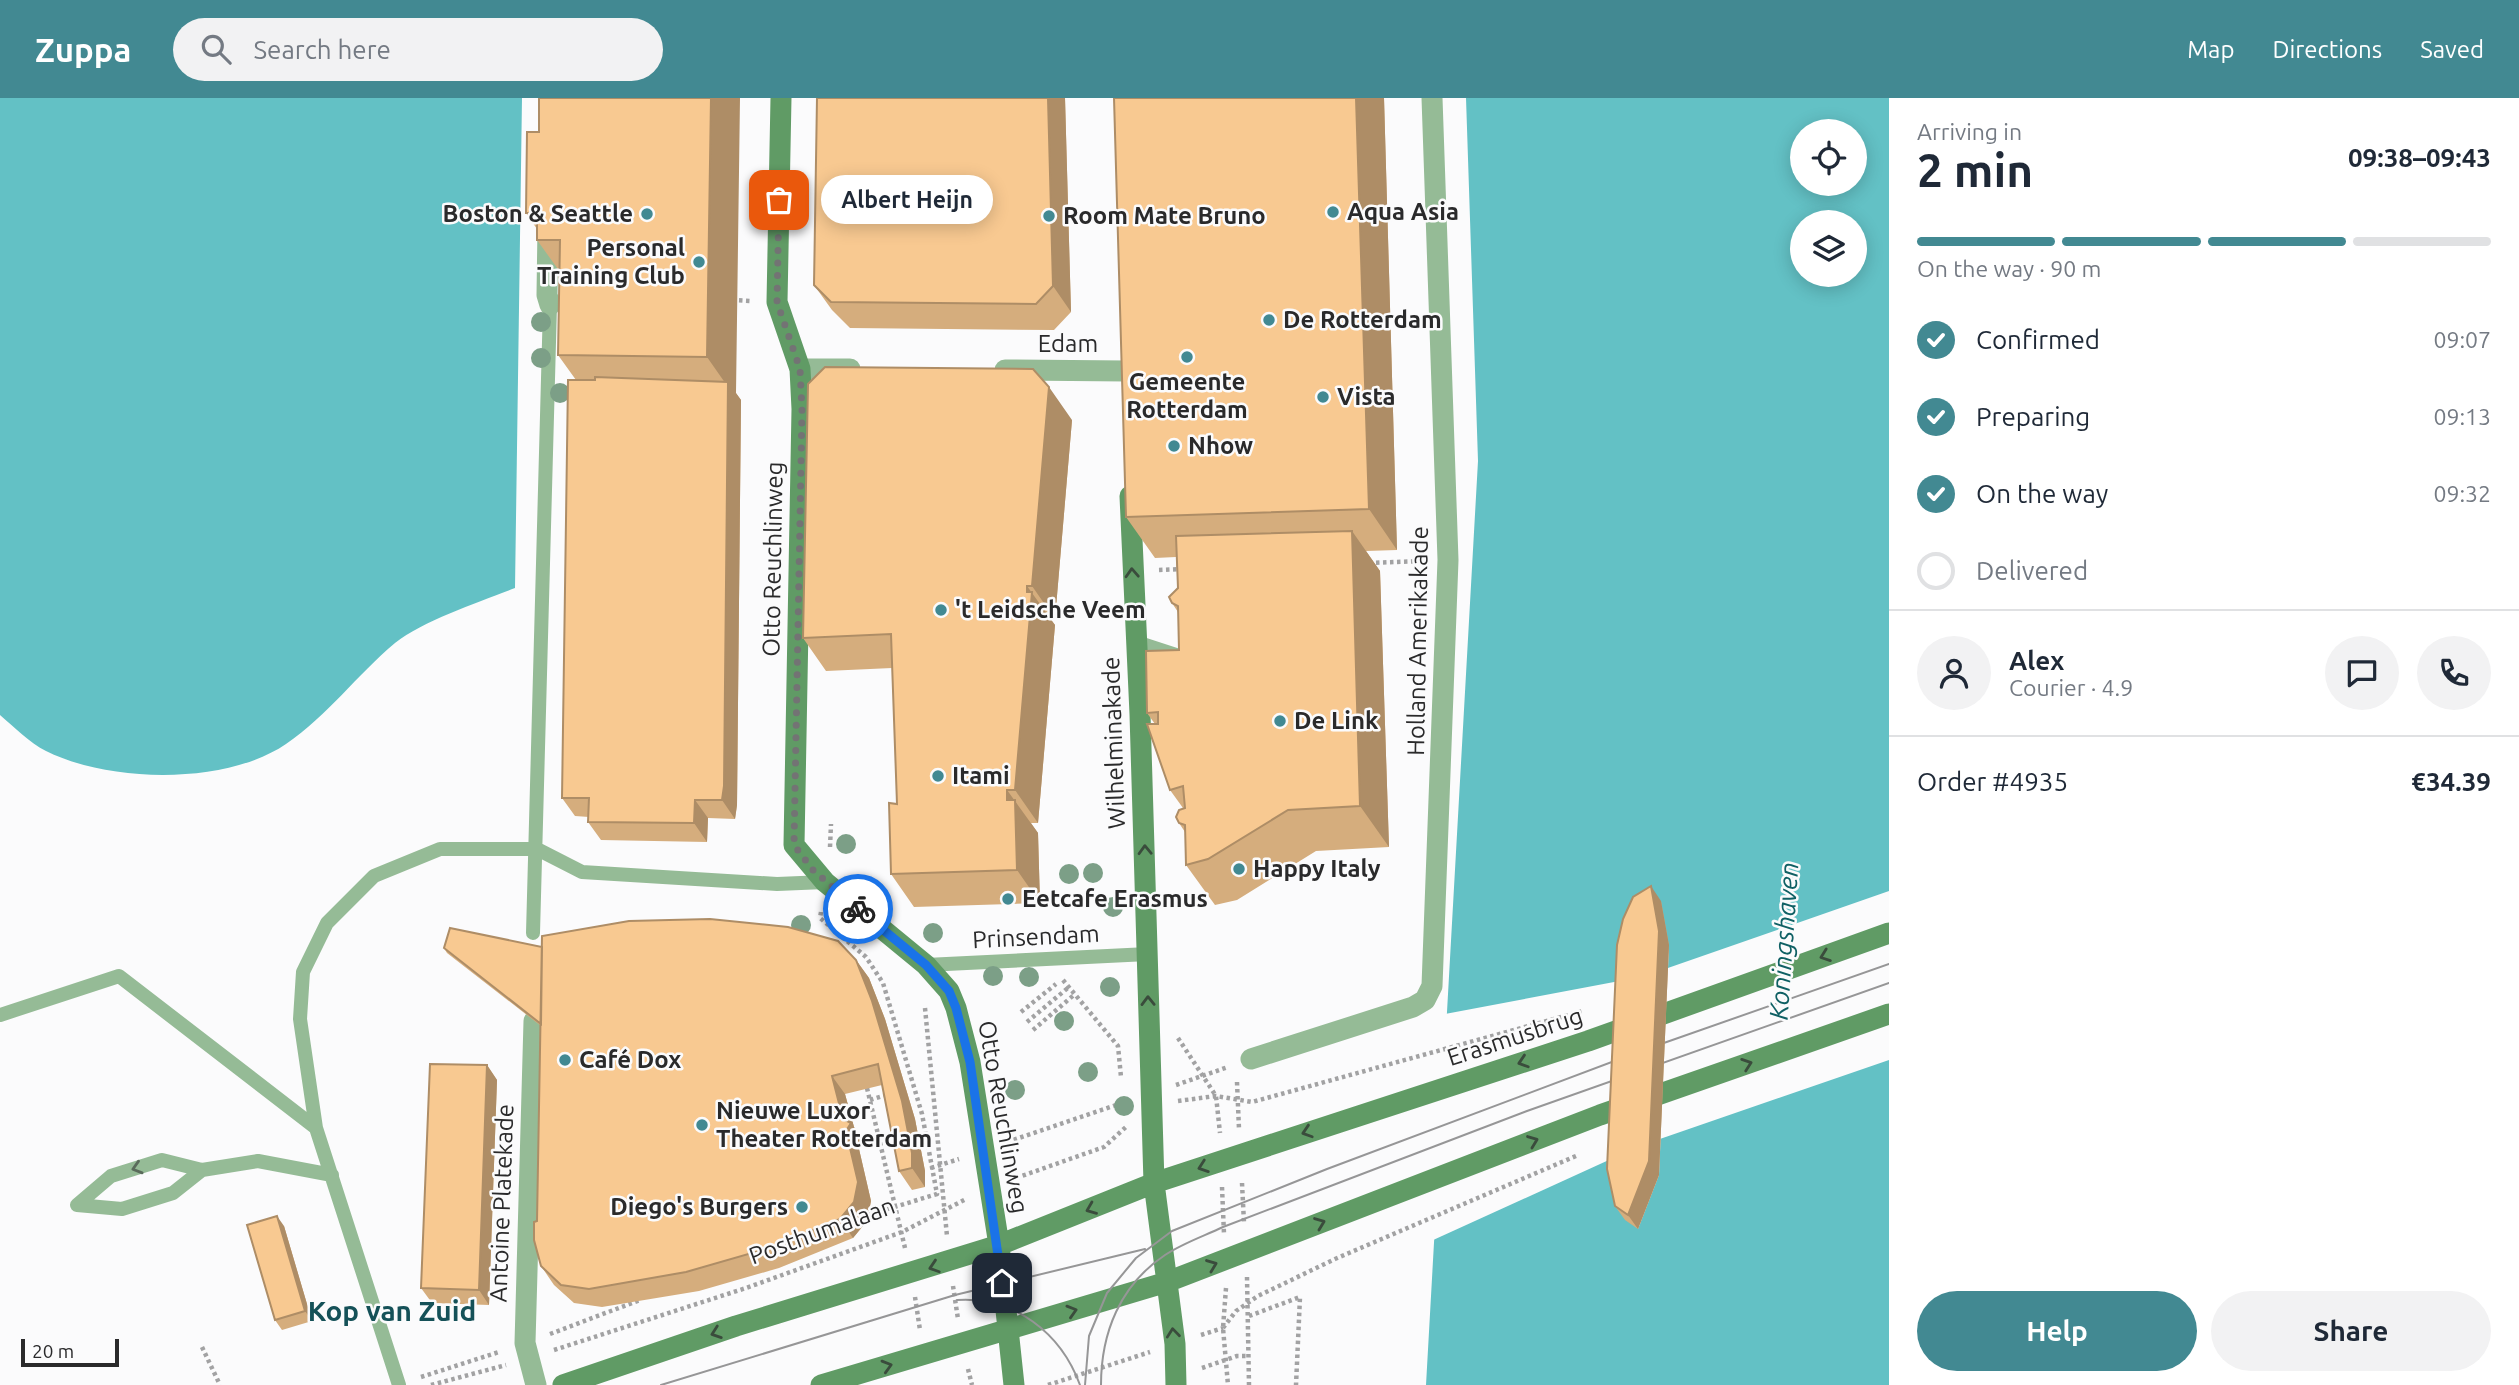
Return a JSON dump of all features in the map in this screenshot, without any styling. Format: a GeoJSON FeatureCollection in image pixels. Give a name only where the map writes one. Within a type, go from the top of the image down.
{"type":"FeatureCollection","features":[{"type":"Feature","properties":{"kind":"main road","name":"Otto Reuchlinweg"},"geometry":{"type":"LineString","coordinates":[[781,98],[777,302],[800,369],[794,845],[825,882],[926,965],[949,991],[964,1030],[999,1245]]}},
{"type":"Feature","properties":{"kind":"main road"},"geometry":{"type":"LineString","coordinates":[[1125,343],[1127,397]]}},
{"type":"Feature","properties":{"kind":"main road","name":"Wilhelminakade"},"geometry":{"type":"LineString","coordinates":[[1129,477],[1148,954],[1154,1183],[1175,1344],[1176,1385]]}},
{"type":"Feature","properties":{"kind":"main road","name":"Erasmusbrug"},"geometry":{"type":"LineString","coordinates":[[1154,1183],[1588,1041],[1889,933]]}},
{"type":"Feature","properties":{"kind":"main road"},"geometry":{"type":"LineString","coordinates":[[821,1385],[1167,1282],[1600,1115],[1889,1014]]}},
{"type":"Feature","properties":{"kind":"main road"},"geometry":{"type":"LineString","coordinates":[[563,1385],[736,1326],[999,1245],[1154,1183]]}},
{"type":"Feature","properties":{"kind":"main road"},"geometry":{"type":"LineString","coordinates":[[999,1245],[1006,1331],[1014,1385]]}},
{"type":"Feature","properties":{"kind":"street","name":"Holland Amerikakade"},"geometry":{"type":"LineString","coordinates":[[1251,1059],[1413,1007],[1425,999],[1432,986],[1448,560],[1432,98]]}},
{"type":"Feature","properties":{"kind":"street"},"geometry":{"type":"LineString","coordinates":[[549,202],[547,295],[550,305]]}},
{"type":"Feature","properties":{"kind":"street"},"geometry":{"type":"LineString","coordinates":[[800,369],[869,369]]}},
{"type":"Feature","properties":{"kind":"street","name":"Edam"},"geometry":{"type":"LineString","coordinates":[[978,370],[1126,370]]}},
{"type":"Feature","properties":{"kind":"street","name":"Antoine Platekade"},"geometry":{"type":"LineString","coordinates":[[534,1021],[527,1351],[537,1385]]}},
{"type":"Feature","properties":{"kind":"lane"},"geometry":{"type":"LineString","coordinates":[[533,933],[550,305]]}},
{"type":"Feature","properties":{"kind":"lane"},"geometry":{"type":"LineString","coordinates":[[1136,642],[1198,662]]}},
{"type":"Feature","properties":{"kind":"lane"},"geometry":{"type":"LineString","coordinates":[[399,1384],[316,1128],[300,1018],[303,972],[327,923],[374,876],[440,849],[537,849],[582,872],[777,884],[825,882]]}},
{"type":"Feature","properties":{"kind":"lane","name":"Prinsendam"},"geometry":{"type":"LineString","coordinates":[[926,965],[1148,954]]}},
{"type":"Feature","properties":{"kind":"lane"},"geometry":{"type":"LineString","coordinates":[[0,1015],[119,976],[316,1128]]}},
{"type":"Feature","properties":{"kind":"lane"},"geometry":{"type":"LineString","coordinates":[[202,1170],[173,1193],[122,1209],[76,1205],[111,1176],[162,1160],[202,1170],[258,1161],[332,1175]]}},
{"type":"Feature","properties":{"kind":"path"},"geometry":{"type":"LineString","coordinates":[[724,300],[777,302]]}},
{"type":"Feature","properties":{"kind":"path"},"geometry":{"type":"LineString","coordinates":[[1366,563],[1448,560]]}},
{"type":"Feature","properties":{"kind":"path"},"geometry":{"type":"LineString","coordinates":[[1132,571],[1187,569]]}},
{"type":"Feature","properties":{"kind":"path"},"geometry":{"type":"LineString","coordinates":[[820,918],[866,957],[883,983],[922,1114],[931,1168],[1123,1102],[1151,1103],[1203,1076],[1216,1096],[1225,1259],[1223,1328],[1228,1385]]}},
{"type":"Feature","properties":{"kind":"path"},"geometry":{"type":"LineString","coordinates":[[1061,958],[1062,978],[1118,1046],[1121,1080]]}},
{"type":"Feature","properties":{"kind":"path"},"geometry":{"type":"LineString","coordinates":[[926,965],[924,1016],[949,1262],[962,1343],[972,1385]]}},
{"type":"Feature","properties":{"kind":"path"},"geometry":{"type":"LineString","coordinates":[[1021,1012],[1062,978]]}},
{"type":"Feature","properties":{"kind":"path"},"geometry":{"type":"LineString","coordinates":[[1027,1022],[1069,987]]}},
{"type":"Feature","properties":{"kind":"path"},"geometry":{"type":"LineString","coordinates":[[1033,1030],[1074,994]]}},
{"type":"Feature","properties":{"kind":"path","name":"Erasmusbrug"},"geometry":{"type":"LineString","coordinates":[[1216,1096],[1252,1102],[1595,1008]]}},
{"type":"Feature","properties":{"kind":"path"},"geometry":{"type":"LineString","coordinates":[[907,1089],[914,1086]]}},
{"type":"Feature","properties":{"kind":"path"},"geometry":{"type":"LineString","coordinates":[[867,1088],[896,1204],[925,1355]]}},
{"type":"Feature","properties":{"kind":"path"},"geometry":{"type":"LineString","coordinates":[[1122,1091],[1123,1102]]}},
{"type":"Feature","properties":{"kind":"path"},"geometry":{"type":"LineString","coordinates":[[870,1100],[894,1093]]}},
{"type":"Feature","properties":{"kind":"path","name":"Posthumalaan"},"geometry":{"type":"LineString","coordinates":[[399,1384],[527,1351],[746,1288],[901,1232],[988,1188],[1104,1147],[1151,1103],[1216,1096]]}},
{"type":"Feature","properties":{"kind":"path"},"geometry":{"type":"LineString","coordinates":[[1048,1385],[1223,1328],[1236,1311],[1258,1296],[1335,1259],[1586,1152]]}},
{"type":"Feature","properties":{"kind":"path","name":"Posthumalaan"},"geometry":{"type":"LineString","coordinates":[[858,1219],[896,1204],[937,1194],[931,1168]]}},
{"type":"Feature","properties":{"kind":"path","name":"Posthumalaan"},"geometry":{"type":"LineString","coordinates":[[431,1385],[527,1351],[653,1295]]}},
{"type":"Feature","properties":{"kind":"path"},"geometry":{"type":"LineString","coordinates":[[1249,1316],[1300,1297],[1296,1385]]}},
{"type":"Feature","properties":{"kind":"path"},"geometry":{"type":"LineString","coordinates":[[202,1347],[220,1385]]}},
{"type":"Feature","properties":{"kind":"water"},"geometry":{"type":"Polygon","coordinates":[[[0,98],[522,98],[515,588],[453,612],[407,635],[381,655],[301,733],[261,757],[232,767],[201,773],[168,775],[102,769],[72,762],[46,751],[0,715],[0,98]]]}},
{"type":"Feature","properties":{"kind":"water","name":"Koningshaven"},"geometry":{"type":"Polygon","coordinates":[[[1466,98],[1889,98],[1889,1385],[1426,1385],[1478,461],[1466,98]],[[1669,945],[1638,1229],[1659,1175],[1669,945]]]}},
{"type":"Feature","properties":{"kind":"pier"},"geometry":{"type":"Polygon","coordinates":[[[1889,891],[1889,1060],[1657,1140],[1665,969],[1889,891]]]}},
{"type":"Feature","properties":{"kind":"pier"},"geometry":{"type":"Polygon","coordinates":[[[1630,979],[1622,1154],[1431,1241],[1445,1014],[1630,979]]]}},
{"type":"Feature","properties":{"kind":"building","name":"Boston & Seattle"},"geometry":{"type":"Polygon","coordinates":[[[539,98],[711,98],[707,357],[558,355],[560,240],[537,240],[537,213],[526,213],[527,132],[539,132],[539,98]]]}},
{"type":"Feature","properties":{"kind":"building"},"geometry":{"type":"Polygon","coordinates":[[[817,98],[1048,98],[1053,286],[1036,304],[831,302],[814,285],[817,98]]]}},
{"type":"Feature","properties":{"kind":"building","name":"De Rotterdam"},"geometry":{"type":"Polygon","coordinates":[[[1114,98],[1356,98],[1369,509],[1126,517],[1114,98]]]}},
{"type":"Feature","properties":{"kind":"building","name":"'t Leidsche Veem"},"geometry":{"type":"Polygon","coordinates":[[[825,367],[1033,369],[1049,387],[1032,586],[1027,586],[1027,592],[1032,592],[1015,790],[1007,790],[1007,800],[1015,800],[1017,870],[891,874],[889,803],[897,804],[891,634],[803,638],[808,384],[825,367]]]}},
{"type":"Feature","properties":{"kind":"building"},"geometry":{"type":"Polygon","coordinates":[[[595,377],[728,382],[724,786],[722,800],[695,800],[694,823],[588,822],[589,798],[562,798],[568,380],[595,380],[595,377]]]}},
{"type":"Feature","properties":{"kind":"building","name":"De Link"},"geometry":{"type":"Polygon","coordinates":[[[1352,531],[1360,806],[1288,810],[1208,859],[1186,865],[1185,825],[1179,823],[1176,817],[1179,810],[1185,808],[1183,786],[1170,790],[1147,724],[1158,724],[1158,712],[1147,713],[1146,651],[1179,650],[1178,606],[1172,603],[1169,597],[1178,588],[1176,536],[1352,531]]]}},
{"type":"Feature","properties":{"kind":"building"},"geometry":{"type":"Polygon","coordinates":[[[1651,886],[1659,931],[1649,1161],[1628,1215],[1615,1206],[1607,1169],[1617,945],[1623,919],[1633,897],[1651,886]]]}},
{"type":"Feature","properties":{"kind":"building","name":"Nieuwe Luxor Theater Rotterdam"},"geometry":{"type":"Polygon","coordinates":[[[710,919],[788,927],[838,941],[856,960],[872,1001],[902,1101],[912,1153],[912,1168],[899,1171],[878,1064],[832,1076],[843,1119],[851,1123],[846,1131],[858,1182],[854,1202],[840,1219],[766,1249],[686,1272],[589,1289],[561,1285],[541,1266],[534,1240],[534,1222],[537,1221],[542,936],[629,921],[710,919]]]}},
{"type":"Feature","properties":{"kind":"building"},"geometry":{"type":"Polygon","coordinates":[[[450,928],[542,947],[541,1024],[444,948],[450,928]]]}},
{"type":"Feature","properties":{"kind":"building"},"geometry":{"type":"Polygon","coordinates":[[[430,1064],[487,1065],[479,1290],[421,1288],[430,1064]]]}},
{"type":"Feature","properties":{"kind":"building"},"geometry":{"type":"Polygon","coordinates":[[[277,1216],[305,1311],[275,1320],[247,1225],[277,1216]]]}},
{"type":"Feature","properties":{"kind":"tram line"},"geometry":{"type":"LineString","coordinates":[[1085,1385],[1089,1336],[1107,1293],[1136,1258],[1172,1231],[1327,1169],[1641,1051],[1889,964]]}},
{"type":"Feature","properties":{"kind":"tram line"},"geometry":{"type":"LineString","coordinates":[[1101,1385],[1109,1329],[1125,1296],[1149,1267],[1179,1247],[1223,1227],[1527,1111],[1889,983]]}},
{"type":"Feature","properties":{"kind":"tram line"},"geometry":{"type":"LineString","coordinates":[[661,1385],[955,1295],[1145,1249]]}},
{"type":"Feature","properties":{"kind":"tram line"},"geometry":{"type":"LineString","coordinates":[[957,1300],[998,1304],[1033,1322],[1061,1349],[1080,1385]]}},
{"type":"Feature","properties":{"kind":"way so far"},"geometry":{"type":"LineString","coordinates":[[779,200],[777,302],[800,369],[802,410],[794,845],[813,870],[858,909]]}},
{"type":"Feature","properties":{"kind":"place","name":"Albert Heijn"},"geometry":{"type":"Point","coordinates":[779,200]}},
{"type":"Feature","properties":{"kind":"place","name":"Aqua Asia"},"geometry":{"type":"Point","coordinates":[1333,212]}},
{"type":"Feature","properties":{"kind":"place","name":"Boston & Seattle"},"geometry":{"type":"Point","coordinates":[647,214]}},
{"type":"Feature","properties":{"kind":"place","name":"Room Mate Bruno"},"geometry":{"type":"Point","coordinates":[1049,216]}},
{"type":"Feature","properties":{"kind":"place","name":"Personal Training Club"},"geometry":{"type":"Point","coordinates":[699,262]}},
{"type":"Feature","properties":{"kind":"place","name":"De Rotterdam"},"geometry":{"type":"Point","coordinates":[1269,320]}},
{"type":"Feature","properties":{"kind":"place","name":"Gemeente Rotterdam"},"geometry":{"type":"Point","coordinates":[1187,357]}},
{"type":"Feature","properties":{"kind":"place","name":"Vista"},"geometry":{"type":"Point","coordinates":[1323,397]}},
{"type":"Feature","properties":{"kind":"place","name":"Nhow"},"geometry":{"type":"Point","coordinates":[1174,446]}},
{"type":"Feature","properties":{"kind":"place","name":"'t Leidsche Veem"},"geometry":{"type":"Point","coordinates":[941,610]}},
{"type":"Feature","properties":{"kind":"place","name":"De Link"},"geometry":{"type":"Point","coordinates":[1280,721]}},
{"type":"Feature","properties":{"kind":"place","name":"Itami"},"geometry":{"type":"Point","coordinates":[938,776]}},
{"type":"Feature","properties":{"kind":"place","name":"Happy Italy"},"geometry":{"type":"Point","coordinates":[1239,869]}},
{"type":"Feature","properties":{"kind":"place","name":"Eetcafe Erasmus"},"geometry":{"type":"Point","coordinates":[1008,899]}},
{"type":"Feature","properties":{"kind":"place","name":"Café Dox"},"geometry":{"type":"Point","coordinates":[565,1060]}},
{"type":"Feature","properties":{"kind":"place","name":"Nieuwe Luxor Theater Rotterdam"},"geometry":{"type":"Point","coordinates":[702,1125]}},
{"type":"Feature","properties":{"kind":"place","name":"Diego's Burgers"},"geometry":{"type":"Point","coordinates":[802,1207]}},
{"type":"Feature","properties":{"kind":"district","name":"Kop van Zuid"},"geometry":{"type":"Point","coordinates":[392,1311]}},
{"type":"Feature","properties":{"kind":"route"},"geometry":{"type":"LineString","coordinates":[[858,909],[926,965],[949,991],[956,1008],[964,1030],[970,1062],[999,1245],[1002,1283]]}}]}
